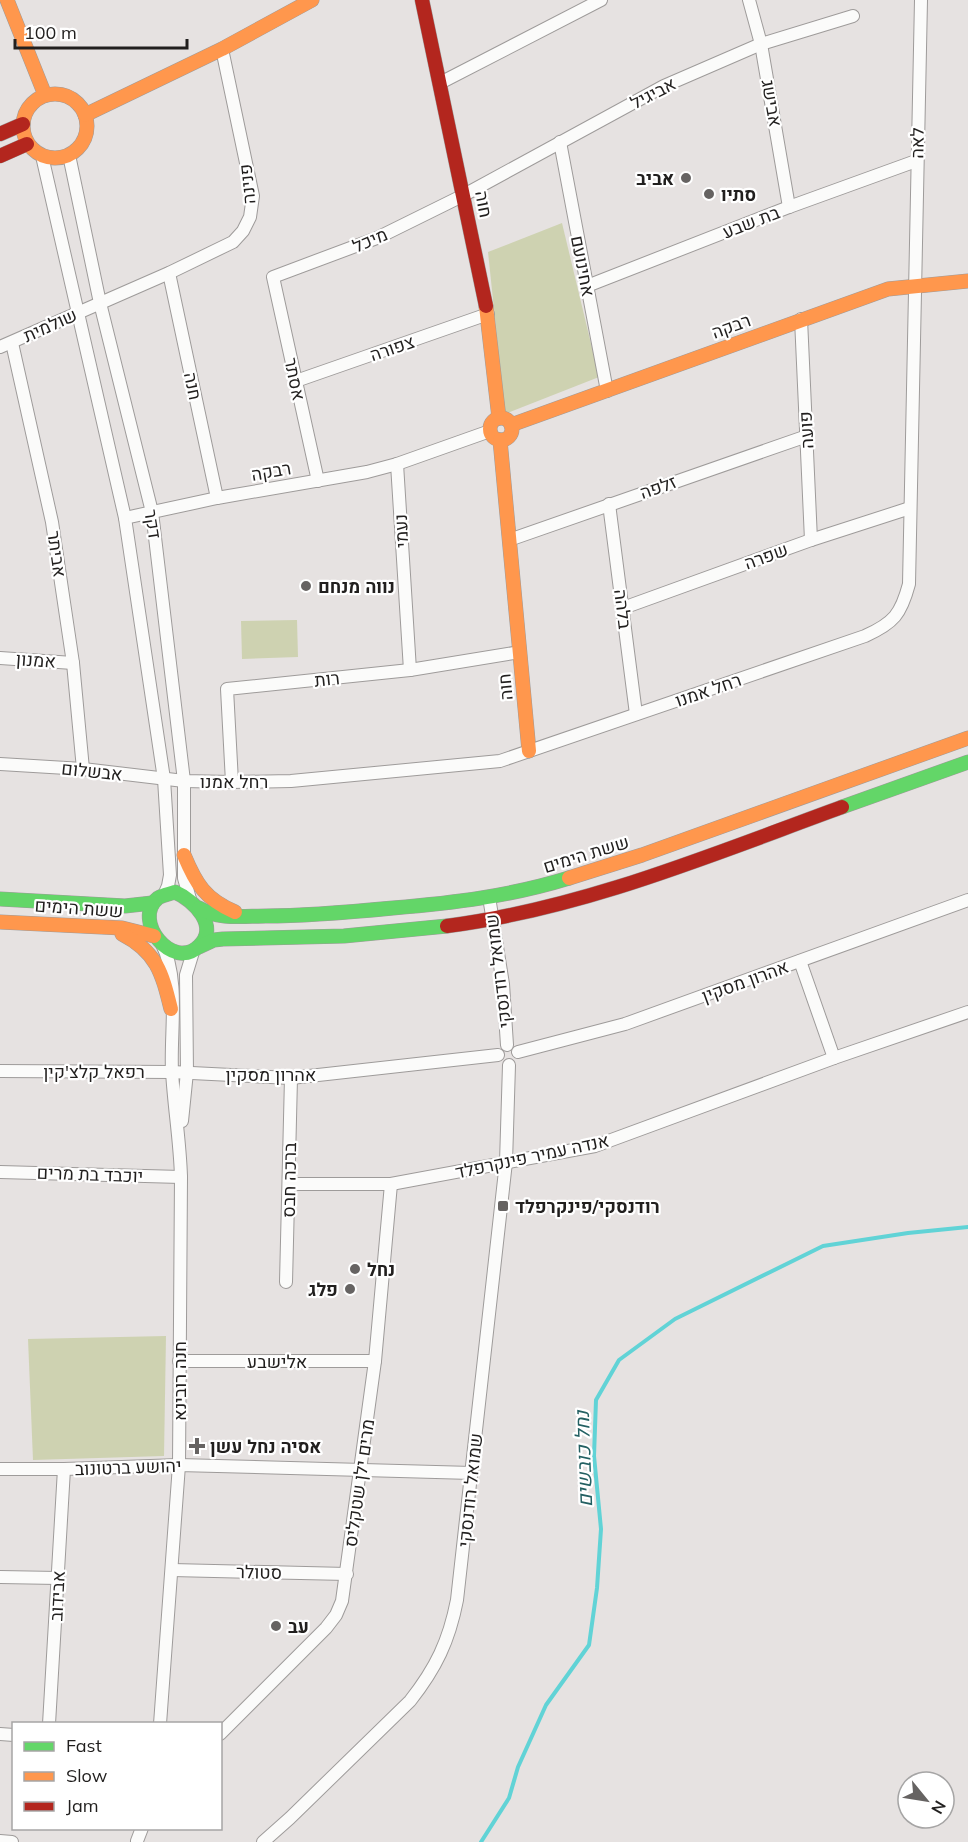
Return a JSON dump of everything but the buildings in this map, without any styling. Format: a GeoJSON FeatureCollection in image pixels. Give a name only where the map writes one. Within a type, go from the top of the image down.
{"type":"FeatureCollection","features":[{"type":"Feature","properties":{"kind":"main road"},"geometry":{"type":"LineString","coordinates":[[7,0],[45,95]]}},
{"type":"Feature","properties":{"kind":"main road"},"geometry":{"type":"LineString","coordinates":[[85,115],[222,48],[312,0]]}},
{"type":"Feature","properties":{"kind":"main road","name":"חוה"},"geometry":{"type":"LineString","coordinates":[[422,0],[488,314],[505,422]]}},
{"type":"Feature","properties":{"kind":"main road"},"geometry":{"type":"LineString","coordinates":[[45,95],[69,97],[81,107],[85,115],[87,124],[83,142],[69,155],[60,158],[42,156],[27,144],[22,124],[29,106],[45,95]]}},
{"type":"Feature","properties":{"kind":"main road"},"geometry":{"type":"LineString","coordinates":[[0,134],[22,124]]}},
{"type":"Feature","properties":{"kind":"main road"},"geometry":{"type":"LineString","coordinates":[[0,156],[27,144]]}},
{"type":"Feature","properties":{"kind":"main road","name":"רבקה"},"geometry":{"type":"LineString","coordinates":[[505,422],[607,391],[888,289],[968,281]]}},
{"type":"Feature","properties":{"kind":"main road"},"geometry":{"type":"LineString","coordinates":[[505,422],[511,434],[508,437],[495,436],[492,423],[505,422]]}},
{"type":"Feature","properties":{"kind":"main road","name":"חוה"},"geometry":{"type":"LineString","coordinates":[[495,436],[509,540],[529,751]]}},
{"type":"Feature","properties":{"kind":"main road","name":"ששת הימים"},"geometry":{"type":"LineString","coordinates":[[194,903],[209,914],[244,916],[342,913],[489,897],[558,882],[612,865],[968,738]]}},
{"type":"Feature","properties":{"kind":"main road"},"geometry":{"type":"LineString","coordinates":[[196,949],[204,940],[207,923],[194,903],[175,892],[158,899],[148,919],[150,929],[171,951],[180,953],[196,949],[214,940],[223,939],[343,936],[493,920],[563,905],[619,887],[968,762]]}},
{"type":"Feature","properties":{"kind":"main road"},"geometry":{"type":"LineString","coordinates":[[184,855],[193,877],[210,900],[244,916]]}},
{"type":"Feature","properties":{"kind":"main road","name":"ששת הימים"},"geometry":{"type":"LineString","coordinates":[[0,899],[124,906],[158,899]]}},
{"type":"Feature","properties":{"kind":"main road","name":"ששת הימים"},"geometry":{"type":"LineString","coordinates":[[0,922],[122,928],[158,939]]}},
{"type":"Feature","properties":{"kind":"main road"},"geometry":{"type":"LineString","coordinates":[[92,926],[119,933],[140,943],[149,951],[163,977],[171,1009]]}},
{"type":"Feature","properties":{"kind":"street"},"geometry":{"type":"LineString","coordinates":[[440,82],[601,0]]}},
{"type":"Feature","properties":{"kind":"street","name":"אבישג"},"geometry":{"type":"LineString","coordinates":[[749,0],[761,44],[789,207]]}},
{"type":"Feature","properties":{"kind":"street","name":"לאה"},"geometry":{"type":"LineString","coordinates":[[915,286],[921,0]]}},
{"type":"Feature","properties":{"kind":"street","name":"אביגיל"},"geometry":{"type":"LineString","coordinates":[[464,195],[664,86],[761,44],[853,16]]}},
{"type":"Feature","properties":{"kind":"street","name":"פנינה"},"geometry":{"type":"LineString","coordinates":[[100,303],[233,242],[243,231],[250,217],[253,196],[222,48]]}},
{"type":"Feature","properties":{"kind":"street","name":"אחינועם"},"geometry":{"type":"LineString","coordinates":[[560,142],[607,391]]}},
{"type":"Feature","properties":{"kind":"street","name":"דקר"},"geometry":{"type":"LineString","coordinates":[[69,155],[100,303],[152,512],[184,781],[184,878],[194,903]]}},
{"type":"Feature","properties":{"kind":"street","name":"דקר"},"geometry":{"type":"LineString","coordinates":[[42,156],[125,518],[164,779],[170,875],[168,886],[158,899]]}},
{"type":"Feature","properties":{"kind":"street","name":"בת שבע"},"geometry":{"type":"LineString","coordinates":[[587,286],[789,207],[916,161]]}},
{"type":"Feature","properties":{"kind":"street","name":"מיכל"},"geometry":{"type":"LineString","coordinates":[[273,277],[377,238],[464,195]]}},
{"type":"Feature","properties":{"kind":"street","name":"חנה"},"geometry":{"type":"LineString","coordinates":[[169,273],[217,498]]}},
{"type":"Feature","properties":{"kind":"street","name":"אסתר"},"geometry":{"type":"LineString","coordinates":[[273,277],[318,481]]}},
{"type":"Feature","properties":{"kind":"street","name":"רחל אמנו"},"geometry":{"type":"LineString","coordinates":[[184,781],[291,781],[500,761],[866,636],[883,628],[894,619],[903,605],[909,584],[915,286]]}},
{"type":"Feature","properties":{"kind":"street","name":"שולמית"},"geometry":{"type":"LineString","coordinates":[[6,345],[100,303]]}},
{"type":"Feature","properties":{"kind":"street","name":"צפורה"},"geometry":{"type":"LineString","coordinates":[[296,381],[488,314]]}},
{"type":"Feature","properties":{"kind":"street","name":"פועה"},"geometry":{"type":"LineString","coordinates":[[801,319],[811,540]]}},
{"type":"Feature","properties":{"kind":"street","name":"אביתר"},"geometry":{"type":"LineString","coordinates":[[6,345],[52,522],[73,663],[83,769]]}},
{"type":"Feature","properties":{"kind":"street","name":"רבקה"},"geometry":{"type":"LineString","coordinates":[[125,518],[397,464],[495,436]]}},
{"type":"Feature","properties":{"kind":"street","name":"זלפה"},"geometry":{"type":"LineString","coordinates":[[509,540],[807,436]]}},
{"type":"Feature","properties":{"kind":"street","name":"נעמי"},"geometry":{"type":"LineString","coordinates":[[397,464],[410,670]]}},
{"type":"Feature","properties":{"kind":"street","name":"בלהה"},"geometry":{"type":"LineString","coordinates":[[609,504],[636,714]]}},
{"type":"Feature","properties":{"kind":"street","name":"שפרה"},"geometry":{"type":"LineString","coordinates":[[623,608],[910,507]]}},
{"type":"Feature","properties":{"kind":"street","name":"רות"},"geometry":{"type":"LineString","coordinates":[[232,782],[227,688],[410,670],[519,652]]}},
{"type":"Feature","properties":{"kind":"street","name":"אמנון"},"geometry":{"type":"LineString","coordinates":[[0,658],[73,663]]}},
{"type":"Feature","properties":{"kind":"street","name":"אבשלום"},"geometry":{"type":"LineString","coordinates":[[0,764],[83,769],[184,781]]}},
{"type":"Feature","properties":{"kind":"street","name":"שמואל רודנסקי"},"geometry":{"type":"LineString","coordinates":[[489,897],[503,984],[507,1045]]}},
{"type":"Feature","properties":{"kind":"street","name":"אהרון מסקין"},"geometry":{"type":"LineString","coordinates":[[518,1052],[625,1024],[968,900]]}},
{"type":"Feature","properties":{"kind":"street","name":"חנה רובינא"},"geometry":{"type":"LineString","coordinates":[[158,939],[166,952],[171,975],[172,1072],[181,1177],[179,1465],[160,1722]]}},
{"type":"Feature","properties":{"kind":"street","name":"חנה רובינא"},"geometry":{"type":"LineString","coordinates":[[180,1146],[187,1072],[186,975],[196,949]]}},
{"type":"Feature","properties":{"kind":"street"},"geometry":{"type":"LineString","coordinates":[[800,961],[834,1058]]}},
{"type":"Feature","properties":{"kind":"street","name":"אנדה עמיר פינקרפלד"},"geometry":{"type":"LineString","coordinates":[[289,1184],[391,1184],[595,1146],[834,1058],[968,1012]]}},
{"type":"Feature","properties":{"kind":"street"},"geometry":{"type":"LineString","coordinates":[[507,1045],[512,1046],[518,1052],[516,1061],[509,1065],[500,1061],[498,1055],[500,1050],[507,1045]]}},
{"type":"Feature","properties":{"kind":"street","name":"אהרון מסקין"},"geometry":{"type":"LineString","coordinates":[[187,1072],[291,1078],[498,1055]]}},
{"type":"Feature","properties":{"kind":"street","name":"שמואל רודנסקי"},"geometry":{"type":"LineString","coordinates":[[263,1842],[410,1701],[427,1680],[451,1630],[457,1600],[472,1473],[506,1162],[509,1065]]}},
{"type":"Feature","properties":{"kind":"street","name":"רפאל קלצ'קין"},"geometry":{"type":"LineString","coordinates":[[0,1071],[187,1072]]}},
{"type":"Feature","properties":{"kind":"street","name":"ברכה חבס"},"geometry":{"type":"LineString","coordinates":[[286,1282],[291,1078]]}},
{"type":"Feature","properties":{"kind":"street","name":"יוכבד בת מרים"},"geometry":{"type":"LineString","coordinates":[[0,1172],[181,1177]]}},
{"type":"Feature","properties":{"kind":"street","name":"מרים ילן שטקליס"},"geometry":{"type":"LineString","coordinates":[[222,1732],[326,1628],[336,1615],[342,1601],[362,1471],[375,1361],[391,1184]]}},
{"type":"Feature","properties":{"kind":"street","name":"אלישבע"},"geometry":{"type":"LineString","coordinates":[[179,1361],[375,1361]]}},
{"type":"Feature","properties":{"kind":"street","name":"יהושע ברטונוב"},"geometry":{"type":"LineString","coordinates":[[0,1469],[179,1465],[472,1473]]}},
{"type":"Feature","properties":{"kind":"street","name":"אבידוב"},"geometry":{"type":"LineString","coordinates":[[49,1722],[64,1469]]}},
{"type":"Feature","properties":{"kind":"street","name":"סטולר"},"geometry":{"type":"LineString","coordinates":[[172,1570],[347,1574]]}},
{"type":"Feature","properties":{"kind":"street"},"geometry":{"type":"LineString","coordinates":[[0,1577],[58,1578]]}},
{"type":"Feature","properties":{"kind":"street"},"geometry":{"type":"LineString","coordinates":[[0,1841],[12,1842]]}},
{"type":"Feature","properties":{"kind":"green space"},"geometry":{"type":"Polygon","coordinates":[[[562,223],[599,377],[505,414],[488,252],[562,223]]]}},
{"type":"Feature","properties":{"kind":"green space"},"geometry":{"type":"Polygon","coordinates":[[[297,620],[298,657],[242,659],[241,621],[297,620]]]}},
{"type":"Feature","properties":{"kind":"green space"},"geometry":{"type":"Polygon","coordinates":[[[166,1336],[164,1456],[33,1460],[28,1339],[166,1336]]]}},
{"type":"Feature","properties":{"kind":"waterway","name":"נחל כובשים"},"geometry":{"type":"LineString","coordinates":[[481,1842],[509,1798],[518,1767],[546,1705],[589,1645],[597,1588],[601,1529],[594,1456],[596,1400],[619,1360],[675,1319],[823,1246],[908,1233],[968,1227]]}},
{"type":"Feature","properties":{"kind":"traffic: fast"},"geometry":{"type":"LineString","coordinates":[[842,807],[968,762]]}},
{"type":"Feature","properties":{"kind":"traffic: fast"},"geometry":{"type":"LineString","coordinates":[[199,908],[231,917],[345,912],[482,898],[525,890],[569,878]]}},
{"type":"Feature","properties":{"kind":"traffic: fast"},"geometry":{"type":"LineString","coordinates":[[175,892],[190,901],[206,923],[205,939],[189,952],[178,953],[167,948],[152,930],[149,918],[151,907],[158,898],[175,892]]}},
{"type":"Feature","properties":{"kind":"traffic: fast"},"geometry":{"type":"LineString","coordinates":[[0,899],[125,906],[152,903]]}},
{"type":"Feature","properties":{"kind":"traffic: fast"},"geometry":{"type":"LineString","coordinates":[[199,947],[214,940],[223,939],[344,936],[447,926]]}},
{"type":"Feature","properties":{"kind":"traffic: slow"},"geometry":{"type":"LineString","coordinates":[[7,0],[45,95]]}},
{"type":"Feature","properties":{"kind":"traffic: slow"},"geometry":{"type":"LineString","coordinates":[[85,115],[222,49],[312,0]]}},
{"type":"Feature","properties":{"kind":"traffic: slow"},"geometry":{"type":"LineString","coordinates":[[49,94],[61,94],[78,103],[85,114],[87,126],[85,138],[78,149],[61,158],[49,158],[37,153],[28,144],[23,132],[23,120],[28,108],[37,99],[49,94]]}},
{"type":"Feature","properties":{"kind":"traffic: slow"},"geometry":{"type":"LineString","coordinates":[[511,425],[888,289],[968,281]]}},
{"type":"Feature","properties":{"kind":"traffic: slow"},"geometry":{"type":"LineString","coordinates":[[486,306],[499,418]]}},
{"type":"Feature","properties":{"kind":"traffic: slow"},"geometry":{"type":"LineString","coordinates":[[501,418],[509,421],[512,429],[509,437],[501,440],[493,437],[490,429],[493,421],[501,418]]}},
{"type":"Feature","properties":{"kind":"traffic: slow"},"geometry":{"type":"LineString","coordinates":[[500,440],[529,751]]}},
{"type":"Feature","properties":{"kind":"traffic: slow"},"geometry":{"type":"LineString","coordinates":[[569,878],[642,855],[968,738]]}},
{"type":"Feature","properties":{"kind":"traffic: slow"},"geometry":{"type":"LineString","coordinates":[[184,855],[203,890],[216,902],[235,912]]}},
{"type":"Feature","properties":{"kind":"traffic: slow"},"geometry":{"type":"LineString","coordinates":[[0,922],[122,928],[154,936]]}},
{"type":"Feature","properties":{"kind":"traffic: slow"},"geometry":{"type":"LineString","coordinates":[[122,934],[151,956],[161,974],[171,1009]]}},
{"type":"Feature","properties":{"kind":"traffic: jam"},"geometry":{"type":"LineString","coordinates":[[422,0],[486,306]]}},
{"type":"Feature","properties":{"kind":"traffic: jam"},"geometry":{"type":"LineString","coordinates":[[0,134],[23,124]]}},
{"type":"Feature","properties":{"kind":"traffic: jam"},"geometry":{"type":"LineString","coordinates":[[0,156],[27,144]]}},
{"type":"Feature","properties":{"kind":"traffic: jam"},"geometry":{"type":"LineString","coordinates":[[447,926],[498,918],[599,893],[697,861],[842,807]]}},
{"type":"Feature","properties":{"kind":"place","name":"אביב"},"geometry":{"type":"Point","coordinates":[686,178]}},
{"type":"Feature","properties":{"kind":"place","name":"סתיו"},"geometry":{"type":"Point","coordinates":[709,194]}},
{"type":"Feature","properties":{"kind":"place","name":"נווה מנחם"},"geometry":{"type":"Point","coordinates":[306,586]}},
{"type":"Feature","properties":{"kind":"place","name":"רודנסקי/פינקרפלד"},"geometry":{"type":"Point","coordinates":[503,1206]}},
{"type":"Feature","properties":{"kind":"place","name":"נחל"},"geometry":{"type":"Point","coordinates":[355,1269]}},
{"type":"Feature","properties":{"kind":"place","name":"פלג"},"geometry":{"type":"Point","coordinates":[350,1289]}},
{"type":"Feature","properties":{"kind":"place","name":"אסיה נחל עשן"},"geometry":{"type":"Point","coordinates":[197,1446]}},
{"type":"Feature","properties":{"kind":"place","name":"עב"},"geometry":{"type":"Point","coordinates":[276,1626]}}]}
